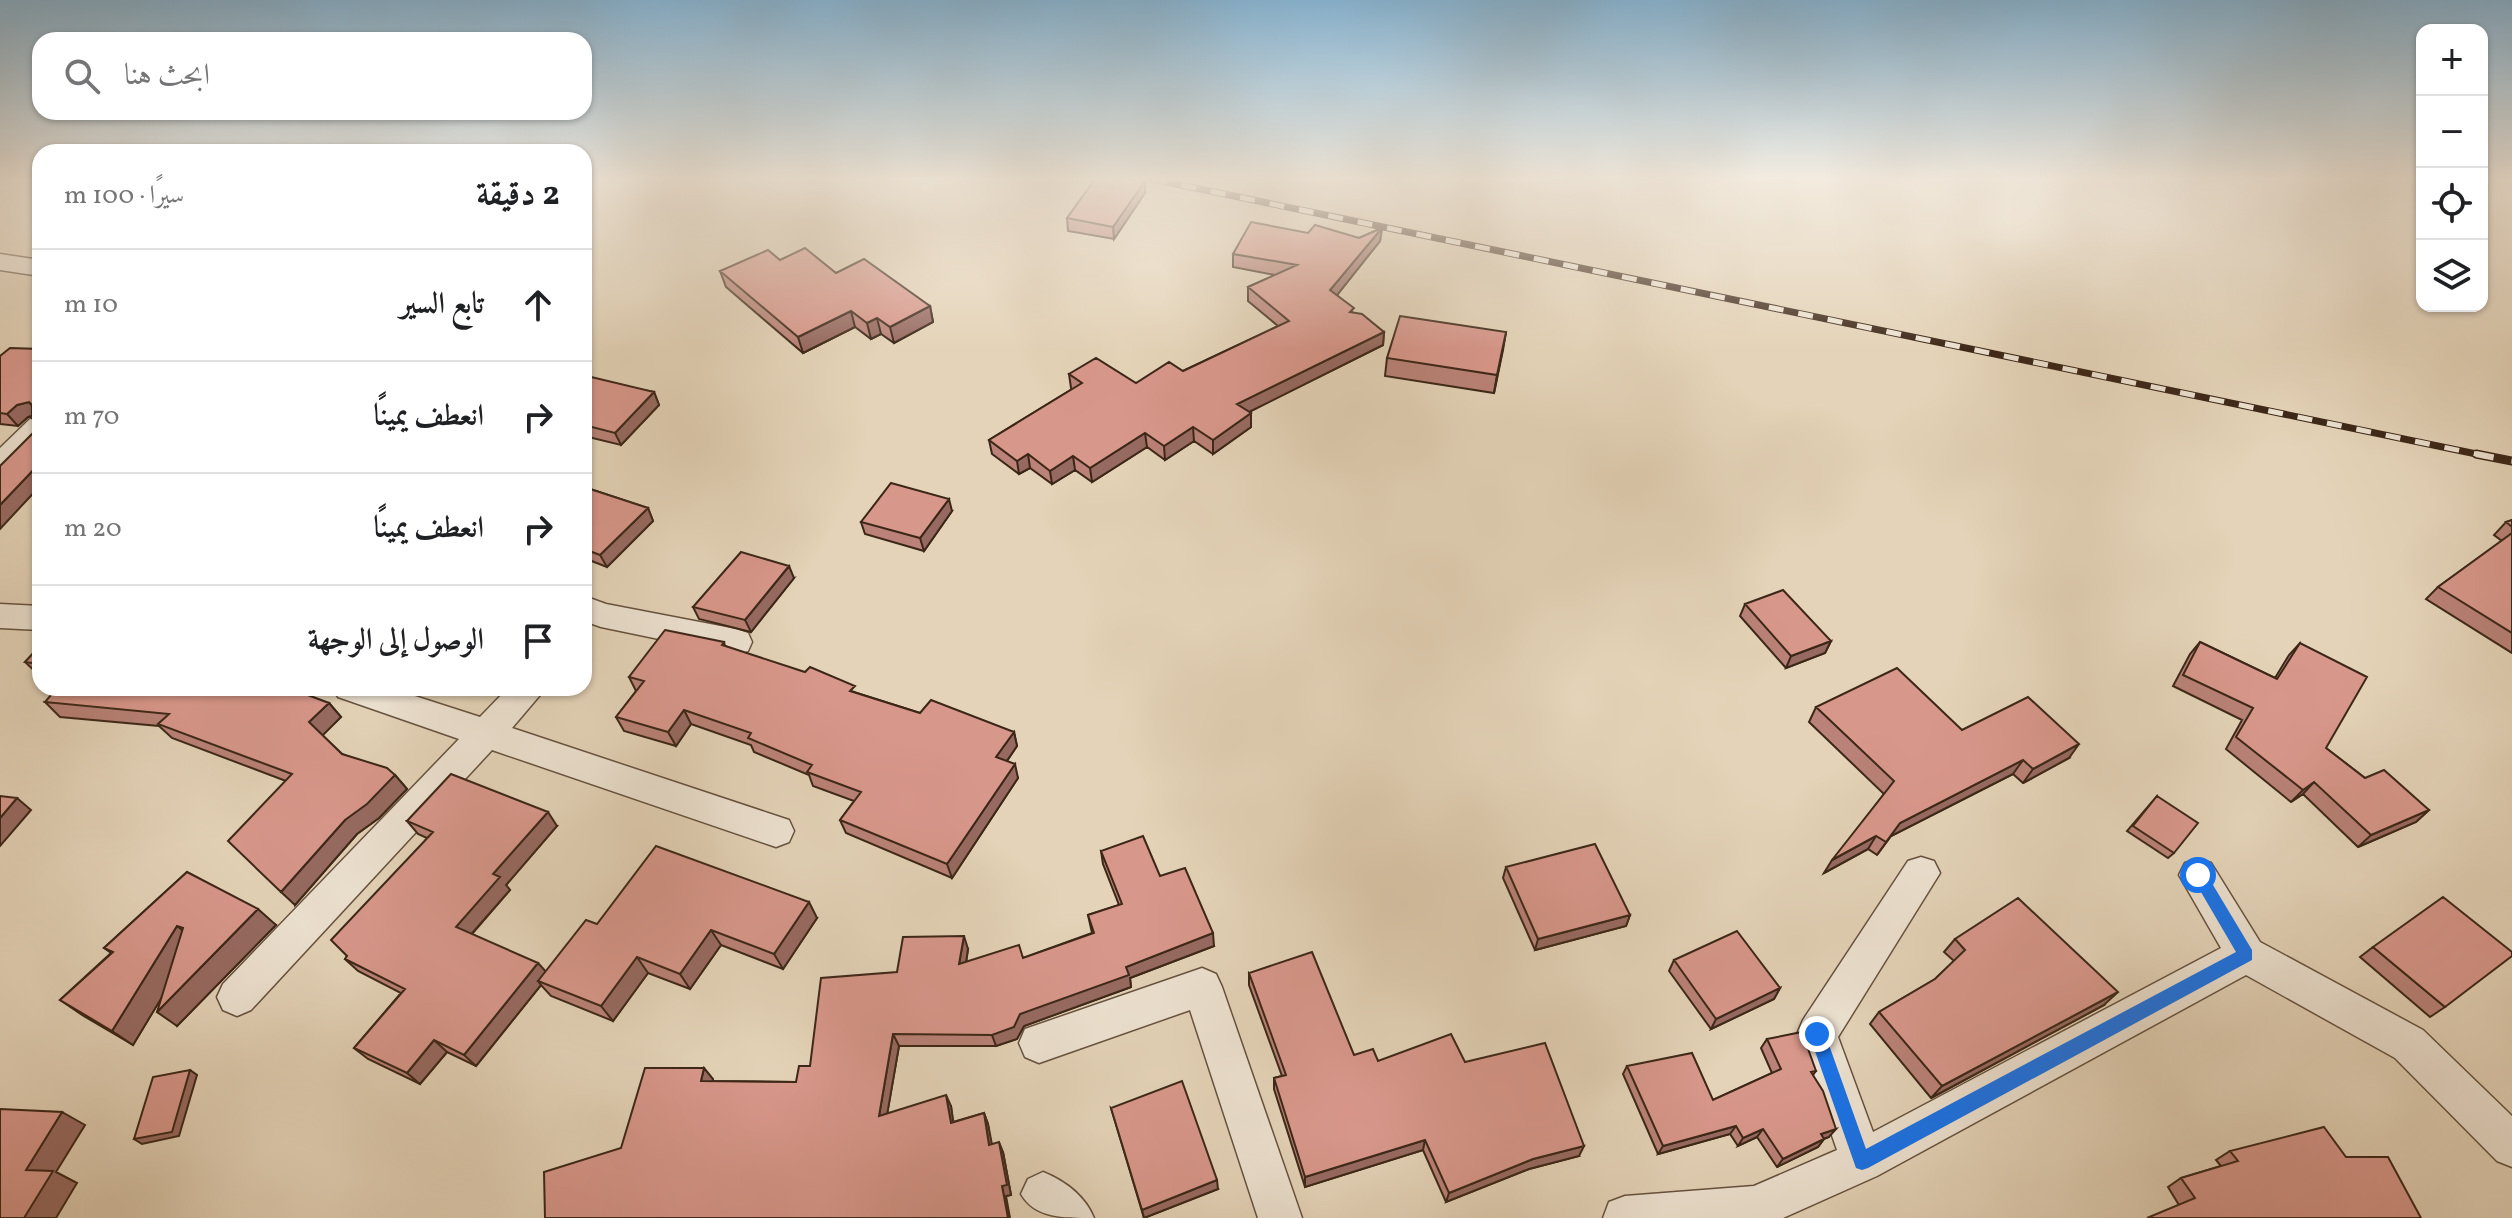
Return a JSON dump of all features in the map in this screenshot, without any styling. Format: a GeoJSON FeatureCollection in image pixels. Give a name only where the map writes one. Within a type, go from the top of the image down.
{"type":"FeatureCollection","features":[{"type":"Feature","properties":{"kind":"street"},"geometry":{"type":"LineString","coordinates":[[0,262],[32,267]]}},
{"type":"Feature","properties":{"kind":"street"},"geometry":{"type":"LineString","coordinates":[[0,465],[32,434]]}},
{"type":"Feature","properties":{"kind":"street"},"geometry":{"type":"LineString","coordinates":[[0,616],[32,618]]}},
{"type":"Feature","properties":{"kind":"street"},"geometry":{"type":"LineString","coordinates":[[592,619],[736,642]]}},
{"type":"Feature","properties":{"kind":"street"},"geometry":{"type":"LineString","coordinates":[[374,696],[776,831]]}},
{"type":"Feature","properties":{"kind":"street"},"geometry":{"type":"LineString","coordinates":[[237,997],[521,696]]}},
{"type":"Feature","properties":{"kind":"street"},"geometry":{"type":"LineString","coordinates":[[1862,1161],[1817,1034],[1921,873]]}},
{"type":"Feature","properties":{"kind":"street"},"geometry":{"type":"LineString","coordinates":[[2198,875],[2246,955],[2409,1044],[2512,1146]]}},
{"type":"Feature","properties":{"kind":"street"},"geometry":{"type":"LineString","coordinates":[[1625,1218],[1755,1208],[1862,1161],[2246,955]]}},
{"type":"Feature","properties":{"kind":"street"},"geometry":{"type":"LineString","coordinates":[[1039,1043],[1202,987],[1280,1218]]}},
{"type":"Feature","properties":{"kind":"building"},"geometry":{"type":"Polygon","coordinates":[[[1243,236],[1375,236],[1330,290],[1354,308],[1350,312],[1362,314],[1384,332],[1237,404],[1251,413],[1213,440],[1193,427],[1164,446],[1145,433],[1090,468],[1073,456],[1050,471],[1028,454],[1017,461],[989,440],[1082,383],[1069,374],[1096,358],[1136,383],[1169,362],[1183,371],[1289,321],[1248,287],[1297,265],[1233,254],[1243,236]]]}},
{"type":"Feature","properties":{"kind":"building"},"geometry":{"type":"Polygon","coordinates":[[[805,248],[836,273],[864,259],[930,306],[890,327],[877,318],[867,323],[851,311],[798,337],[720,271],[768,250],[780,260],[805,248]]]}},
{"type":"Feature","properties":{"kind":"building"},"geometry":{"type":"Polygon","coordinates":[[[1400,316],[1506,332],[1497,375],[1387,358],[1400,316]]]}},
{"type":"Feature","properties":{"kind":"building"},"geometry":{"type":"Polygon","coordinates":[[[10,348],[32,349],[32,405],[29,402],[17,405],[7,414],[0,413],[0,356],[10,348]]]}},
{"type":"Feature","properties":{"kind":"building"},"geometry":{"type":"Polygon","coordinates":[[[592,377],[654,392],[615,433],[592,427],[592,377]]]}},
{"type":"Feature","properties":{"kind":"building"},"geometry":{"type":"Polygon","coordinates":[[[32,434],[32,471],[0,505],[0,466],[32,434]]]}},
{"type":"Feature","properties":{"kind":"building"},"geometry":{"type":"Polygon","coordinates":[[[891,483],[949,499],[920,538],[861,522],[891,483]]]}},
{"type":"Feature","properties":{"kind":"building"},"geometry":{"type":"Polygon","coordinates":[[[592,490],[648,508],[600,555],[592,552],[592,490]]]}},
{"type":"Feature","properties":{"kind":"building"},"geometry":{"type":"Polygon","coordinates":[[[2512,533],[2512,633],[2438,587],[2512,533]]]}},
{"type":"Feature","properties":{"kind":"building"},"geometry":{"type":"Polygon","coordinates":[[[741,552],[789,566],[745,620],[693,607],[741,552]]]}},
{"type":"Feature","properties":{"kind":"building"},"geometry":{"type":"Polygon","coordinates":[[[1783,590],[1831,641],[1791,656],[1745,604],[1783,590]]]}},
{"type":"Feature","properties":{"kind":"building"},"geometry":{"type":"Polygon","coordinates":[[[665,630],[724,642],[722,645],[805,672],[810,667],[855,686],[850,691],[920,713],[931,700],[1014,732],[996,757],[1015,764],[947,864],[840,820],[861,792],[807,772],[812,765],[748,738],[751,733],[684,710],[668,732],[616,717],[644,681],[629,677],[665,630]]]}},
{"type":"Feature","properties":{"kind":"building"},"geometry":{"type":"Polygon","coordinates":[[[2200,642],[2277,679],[2300,643],[2367,677],[2326,748],[2365,778],[2384,770],[2429,810],[2371,835],[2314,782],[2303,790],[2236,737],[2253,708],[2183,675],[2200,642]]]}},
{"type":"Feature","properties":{"kind":"building"},"geometry":{"type":"Polygon","coordinates":[[[1897,668],[1962,730],[2028,697],[2079,744],[2033,769],[2023,760],[1900,823],[1886,842],[1876,836],[1832,860],[1894,781],[1816,707],[1897,668]]]}},
{"type":"Feature","properties":{"kind":"building"},"geometry":{"type":"Polygon","coordinates":[[[50,696],[310,696],[329,703],[309,722],[342,754],[387,768],[395,775],[367,804],[345,820],[281,892],[228,841],[292,774],[158,724],[169,714],[45,702],[50,696]]]}},
{"type":"Feature","properties":{"kind":"building"},"geometry":{"type":"Polygon","coordinates":[[[451,774],[548,812],[493,874],[500,877],[456,927],[538,963],[464,1055],[434,1040],[407,1073],[354,1048],[405,989],[345,959],[347,956],[331,940],[433,832],[407,821],[451,774]]]}},
{"type":"Feature","properties":{"kind":"building"},"geometry":{"type":"Polygon","coordinates":[[[0,796],[17,798],[0,818],[0,796]]]}},
{"type":"Feature","properties":{"kind":"building"},"geometry":{"type":"Polygon","coordinates":[[[2157,796],[2198,823],[2174,853],[2133,826],[2157,796]]]}},
{"type":"Feature","properties":{"kind":"building"},"geometry":{"type":"Polygon","coordinates":[[[1143,836],[1160,876],[1185,868],[1213,933],[1126,967],[1129,975],[1020,1014],[1014,1027],[992,1035],[893,1034],[879,1116],[946,1095],[951,1123],[984,1113],[989,1145],[999,1142],[1007,1185],[1002,1186],[1008,1218],[545,1218],[544,1172],[621,1148],[645,1068],[704,1068],[701,1081],[796,1082],[799,1066],[810,1066],[821,978],[897,972],[903,937],[964,936],[959,964],[1019,945],[1023,958],[1094,933],[1088,915],[1122,904],[1101,851],[1143,836]]]}},
{"type":"Feature","properties":{"kind":"building"},"geometry":{"type":"Polygon","coordinates":[[[1595,844],[1630,915],[1538,939],[1506,867],[1595,844]]]}},
{"type":"Feature","properties":{"kind":"building"},"geometry":{"type":"Polygon","coordinates":[[[656,846],[809,902],[774,954],[711,930],[680,974],[637,957],[601,1006],[538,981],[586,920],[597,924],[656,846]]]}},
{"type":"Feature","properties":{"kind":"building"},"geometry":{"type":"Polygon","coordinates":[[[187,872],[258,909],[157,1012],[183,928],[177,926],[112,1031],[60,1000],[113,952],[104,948],[187,872]]]}},
{"type":"Feature","properties":{"kind":"building"},"geometry":{"type":"Polygon","coordinates":[[[2443,897],[2512,952],[2512,956],[2445,1007],[2373,947],[2443,897]]]}},
{"type":"Feature","properties":{"kind":"building"},"geometry":{"type":"Polygon","coordinates":[[[2018,898],[2118,992],[1942,1086],[1879,1012],[1935,979],[1965,950],[1955,939],[2018,898]]]}},
{"type":"Feature","properties":{"kind":"building"},"geometry":{"type":"Polygon","coordinates":[[[1737,931],[1780,988],[1716,1019],[1674,960],[1737,931]]]}},
{"type":"Feature","properties":{"kind":"building"},"geometry":{"type":"Polygon","coordinates":[[[1312,952],[1354,1055],[1373,1049],[1378,1061],[1451,1034],[1465,1062],[1545,1043],[1584,1146],[1533,1159],[1449,1193],[1425,1140],[1305,1177],[1274,1078],[1286,1075],[1249,973],[1312,952]]]}},
{"type":"Feature","properties":{"kind":"building"},"geometry":{"type":"Polygon","coordinates":[[[1802,1032],[1816,1071],[1811,1072],[1823,1091],[1836,1129],[1821,1134],[1824,1139],[1783,1159],[1763,1129],[1743,1138],[1736,1126],[1663,1146],[1627,1066],[1692,1053],[1713,1100],[1781,1069],[1767,1039],[1802,1032]]]}},
{"type":"Feature","properties":{"kind":"building"},"geometry":{"type":"Polygon","coordinates":[[[190,1070],[172,1132],[134,1139],[153,1077],[190,1070]]]}},
{"type":"Feature","properties":{"kind":"building"},"geometry":{"type":"Polygon","coordinates":[[[1182,1081],[1217,1180],[1142,1210],[1111,1108],[1182,1081]]]}},
{"type":"Feature","properties":{"kind":"building"},"geometry":{"type":"Polygon","coordinates":[[[0,1109],[62,1112],[26,1170],[53,1171],[24,1218],[0,1218],[0,1109]]]}},
{"type":"Feature","properties":{"kind":"building"},"geometry":{"type":"Polygon","coordinates":[[[2324,1127],[2346,1157],[2388,1157],[2421,1218],[2147,1218],[2195,1198],[2181,1178],[2238,1161],[2230,1151],[2324,1127]]]}},
{"type":"Feature","properties":{"kind":"railway"},"geometry":{"type":"LineString","coordinates":[[1426,236],[2482,455]]}},
{"type":"Feature","properties":{"kind":"railway"},"geometry":{"type":"LineString","coordinates":[[2476,454],[2482,455]]}},
{"type":"Feature","properties":{"kind":"railway"},"geometry":{"type":"LineString","coordinates":[[2482,455],[2512,461]]}},
{"type":"Feature","properties":{"kind":"railway"},"geometry":{"type":"LineString","coordinates":[[2482,455],[2486,456]]}},
{"type":"Feature","properties":{"kind":"route"},"geometry":{"type":"LineString","coordinates":[[1817,1034],[1862,1161],[2246,955],[2198,875]]}}]}
